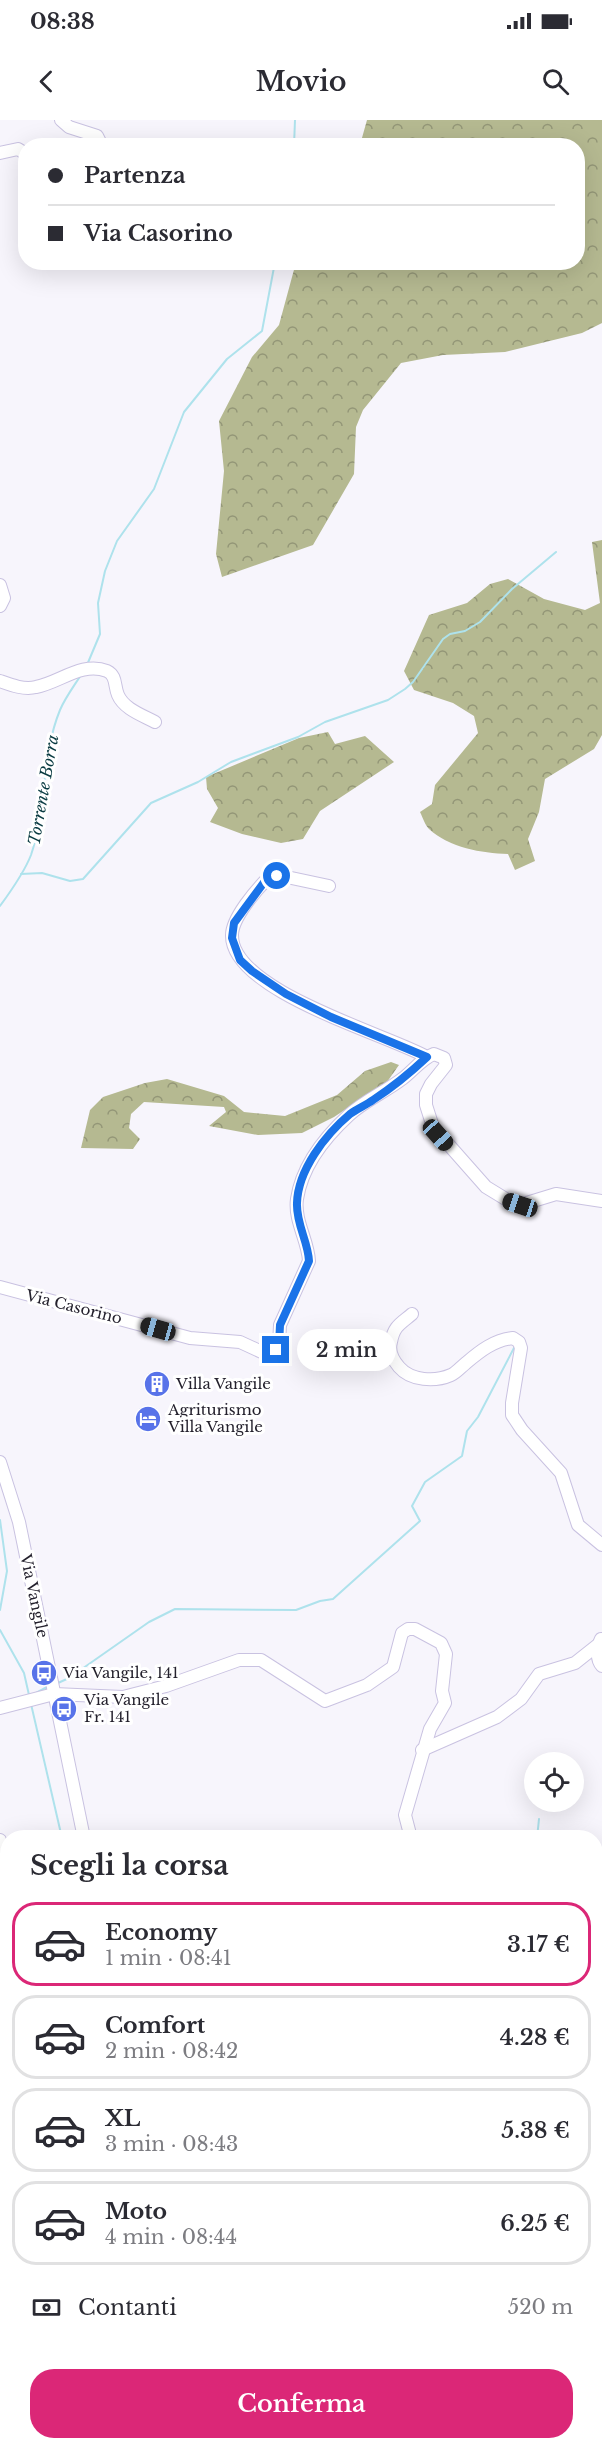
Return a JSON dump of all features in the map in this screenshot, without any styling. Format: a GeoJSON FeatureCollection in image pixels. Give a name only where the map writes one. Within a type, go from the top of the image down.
{"type":"FeatureCollection","features":[{"type":"Feature","properties":{"kind":"street"},"geometry":{"type":"LineString","coordinates":[[61,120],[69,127],[99,138]]}},
{"type":"Feature","properties":{"kind":"street"},"geometry":{"type":"LineString","coordinates":[[0,153],[18,149]]}},
{"type":"Feature","properties":{"kind":"street"},"geometry":{"type":"LineString","coordinates":[[0,585],[4,598],[0,606]]}},
{"type":"Feature","properties":{"kind":"street"},"geometry":{"type":"LineString","coordinates":[[0,681],[17,687],[34,688],[78,670],[92,668],[107,671],[114,677],[119,697],[127,706],[155,722]]}},
{"type":"Feature","properties":{"kind":"street"},"geometry":{"type":"LineString","coordinates":[[329,886],[282,876],[268,878],[234,923],[232,938],[236,953],[252,971],[286,994],[331,1017],[427,1057],[434,1054],[444,1058],[446,1065],[426,1094],[426,1105],[432,1127],[486,1187],[520,1205],[556,1194],[602,1201]]}},
{"type":"Feature","properties":{"kind":"street","name":"Via Casorino"},"geometry":{"type":"LineString","coordinates":[[0,1287],[190,1338],[240,1342],[266,1354],[272,1353],[279,1345],[280,1325],[309,1261],[309,1251],[297,1215],[297,1201],[300,1186],[313,1156],[350,1114],[396,1083],[427,1057]]}},
{"type":"Feature","properties":{"kind":"street"},"geometry":{"type":"LineString","coordinates":[[412,1314],[394,1329],[390,1347],[393,1360],[404,1372],[418,1378],[431,1380],[452,1375],[487,1346],[501,1339],[513,1338],[519,1342],[521,1348],[512,1415],[522,1430],[561,1473],[572,1511],[579,1525],[602,1545]]}},
{"type":"Feature","properties":{"kind":"street","name":"Via Vangile"},"geometry":{"type":"LineString","coordinates":[[0,1462],[19,1522],[82,1830]]}},
{"type":"Feature","properties":{"kind":"street"},"geometry":{"type":"LineString","coordinates":[[0,1708],[54,1694],[123,1697],[166,1686],[239,1660],[261,1660],[325,1701],[367,1685],[393,1667],[402,1633],[408,1629],[415,1629],[441,1643],[446,1654],[442,1691],[445,1703],[430,1729],[423,1750],[419,1774],[405,1815],[409,1830]]}},
{"type":"Feature","properties":{"kind":"street"},"geometry":{"type":"LineString","coordinates":[[423,1750],[497,1718],[521,1699],[538,1674],[574,1663],[600,1641]]}},
{"type":"Feature","properties":{"kind":"street"},"geometry":{"type":"LineString","coordinates":[[600,1641],[598,1655],[602,1666]]}},
{"type":"Feature","properties":{"kind":"green space"},"geometry":{"type":"Polygon","coordinates":[[[367,120],[602,120],[602,323],[582,333],[505,352],[443,355],[401,363],[363,410],[356,427],[354,474],[313,545],[222,577],[216,554],[224,471],[219,421],[252,357],[279,325],[294,270],[585,270],[585,138],[362,138],[367,120]]]}},
{"type":"Feature","properties":{"kind":"green space"},"geometry":{"type":"Polygon","coordinates":[[[602,540],[602,735],[594,749],[545,779],[539,812],[528,839],[535,861],[515,870],[508,854],[477,851],[456,845],[446,841],[426,826],[420,812],[432,804],[435,785],[478,733],[474,716],[453,703],[414,690],[404,671],[429,615],[467,603],[490,584],[508,579],[544,599],[585,610],[600,603],[592,542],[602,540]]]}},
{"type":"Feature","properties":{"kind":"green space"},"geometry":{"type":"Polygon","coordinates":[[[328,732],[335,744],[365,736],[394,762],[320,811],[303,839],[281,843],[242,834],[210,822],[218,808],[207,789],[206,777],[299,738],[328,732]]]}},
{"type":"Feature","properties":{"kind":"green space"},"geometry":{"type":"Polygon","coordinates":[[[391,1062],[399,1065],[387,1082],[334,1117],[302,1133],[258,1135],[209,1126],[226,1112],[224,1107],[144,1102],[131,1114],[129,1128],[140,1139],[133,1149],[81,1148],[90,1110],[103,1097],[145,1083],[167,1079],[224,1096],[244,1112],[285,1116],[337,1095],[365,1071],[391,1062]]]}},
{"type":"Feature","properties":{"kind":"waterway","name":"Torrente Borra"},"geometry":{"type":"LineString","coordinates":[[294,138],[295,120]]}},
{"type":"Feature","properties":{"kind":"waterway","name":"Torrente Borra"},"geometry":{"type":"LineString","coordinates":[[87,665],[100,634],[98,603],[105,571],[117,541],[154,489],[184,412],[227,359],[262,331],[273,270]]}},
{"type":"Feature","properties":{"kind":"waterway"},"geometry":{"type":"LineString","coordinates":[[21,874],[42,873],[70,881],[83,879],[151,803],[198,782],[231,762],[298,737],[325,722],[388,700],[413,682],[443,639],[450,634],[465,631],[480,622],[512,589],[556,552]]}},
{"type":"Feature","properties":{"kind":"waterway","name":"Torrente Borra"},"geometry":{"type":"LineString","coordinates":[[0,906],[21,875],[31,855],[40,819],[54,728],[62,706],[81,675]]}},
{"type":"Feature","properties":{"kind":"waterway"},"geometry":{"type":"LineString","coordinates":[[58,1683],[69,1678],[149,1622],[175,1609],[296,1610],[333,1599],[420,1521],[412,1506],[425,1482],[462,1456],[467,1431],[478,1417],[515,1346]]}},
{"type":"Feature","properties":{"kind":"waterway","name":"Torrente Borra"},"geometry":{"type":"LineString","coordinates":[[0,1520],[7,1571],[0,1610]]}},
{"type":"Feature","properties":{"kind":"waterway","name":"Torrente Borra"},"geometry":{"type":"LineString","coordinates":[[0,1630],[24,1673],[29,1695]]}},
{"type":"Feature","properties":{"kind":"waterway"},"geometry":{"type":"LineString","coordinates":[[36,1693],[47,1687]]}},
{"type":"Feature","properties":{"kind":"waterway","name":"Torrente Borra"},"geometry":{"type":"LineString","coordinates":[[31,1704],[60,1830]]}},
{"type":"Feature","properties":{"kind":"waterway"},"geometry":{"type":"LineString","coordinates":[[538,1830],[539,1819]]}},
{"type":"Feature","properties":{"kind":"place","name":"Villa Vangile"},"geometry":{"type":"Point","coordinates":[157,1384]}},
{"type":"Feature","properties":{"kind":"place","name":"Agriturismo Villa Vangile"},"geometry":{"type":"Point","coordinates":[148,1419]}},
{"type":"Feature","properties":{"kind":"place","name":"Via Vangile, 141"},"geometry":{"type":"Point","coordinates":[44,1673]}},
{"type":"Feature","properties":{"kind":"place","name":"Via Vangile Fr. 141"},"geometry":{"type":"Point","coordinates":[64,1709]}},
{"type":"Feature","properties":{"kind":"route"},"geometry":{"type":"LineString","coordinates":[[276,1350],[279,1345],[280,1325],[309,1261],[309,1251],[297,1215],[297,1201],[300,1186],[313,1156],[350,1114],[389,1089],[427,1057],[331,1017],[286,994],[240,960],[233,946],[234,923],[265,881],[277,876]]}}]}
